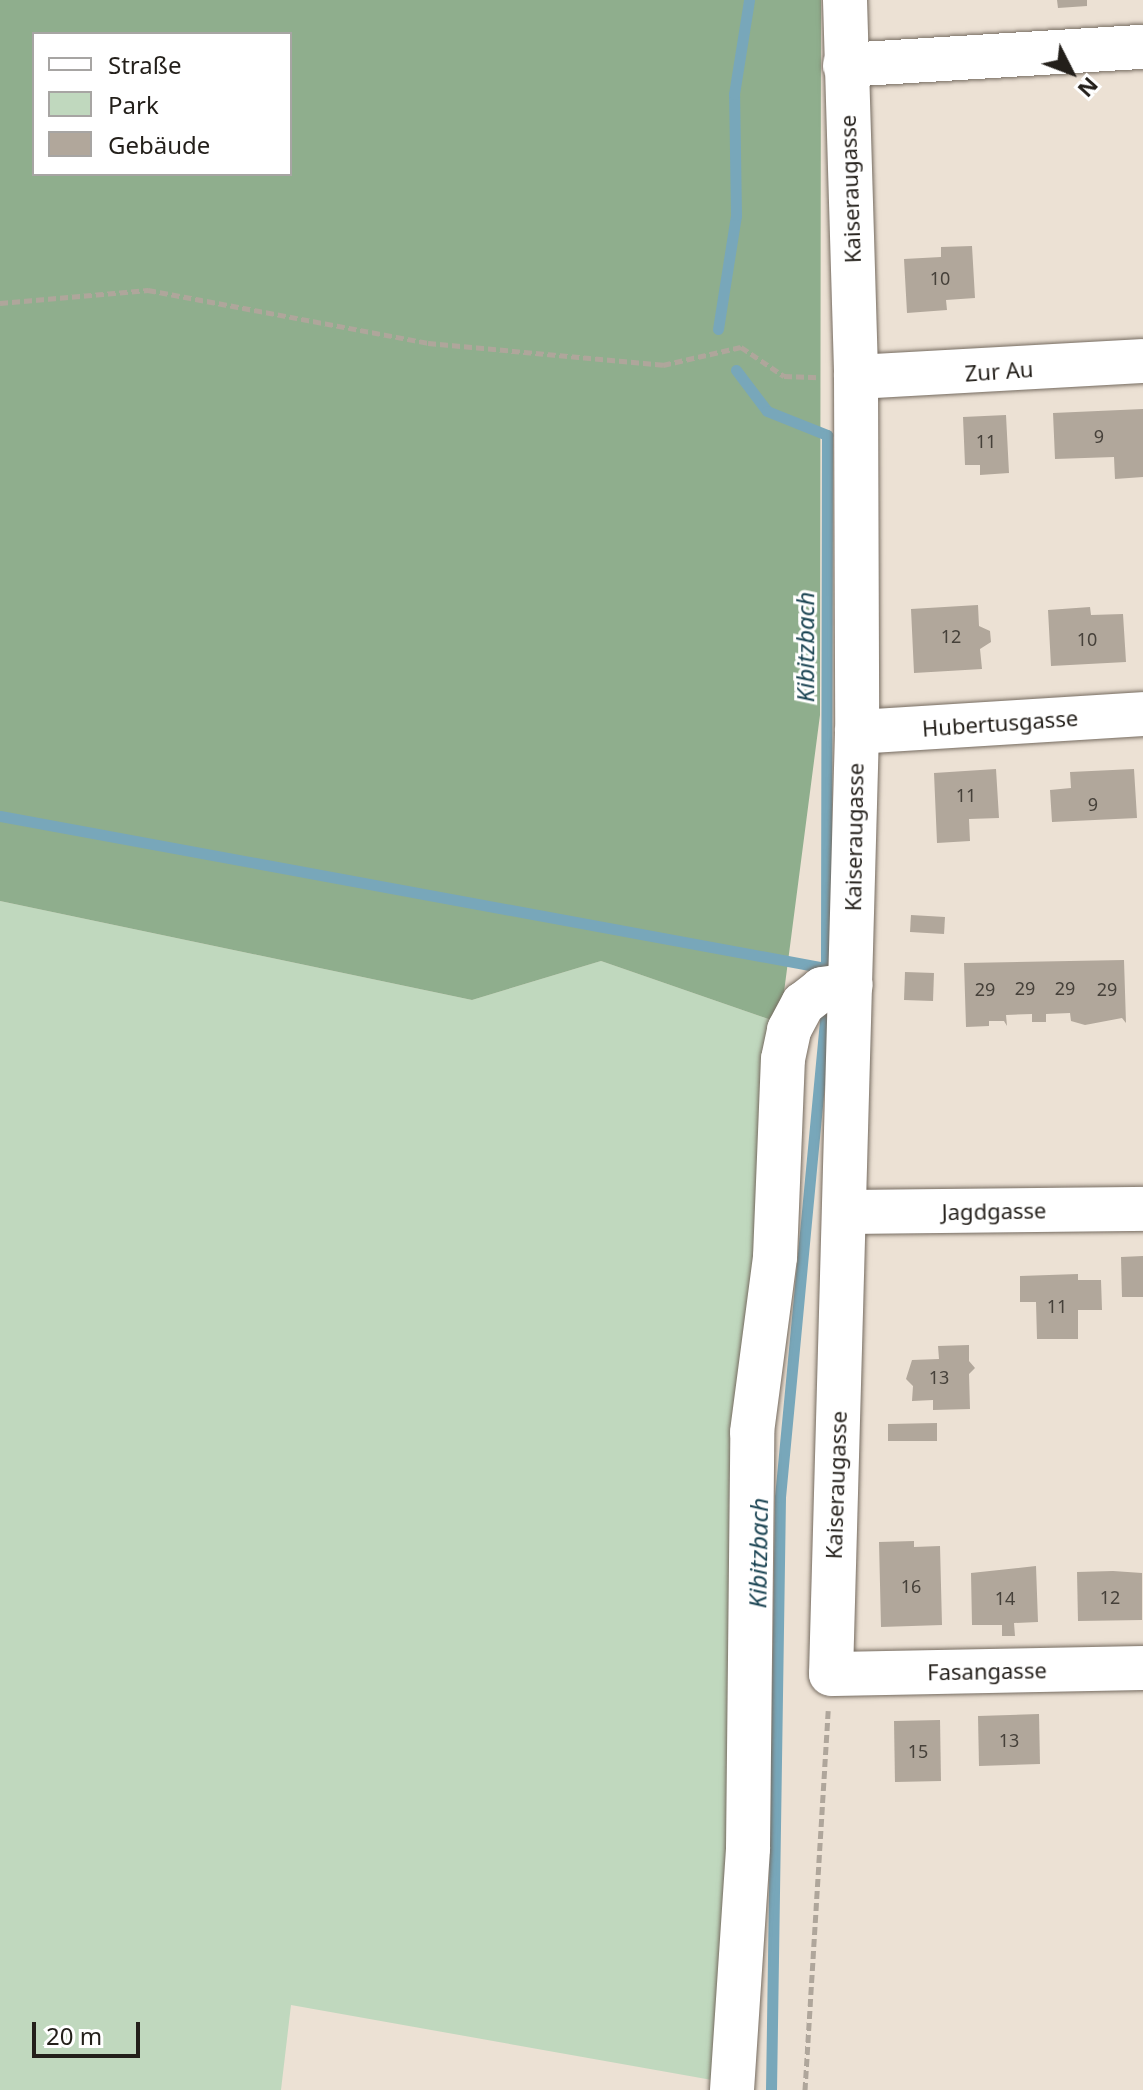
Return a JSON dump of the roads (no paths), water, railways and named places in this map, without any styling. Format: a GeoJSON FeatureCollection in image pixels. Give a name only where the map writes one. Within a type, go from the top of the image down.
{"type":"FeatureCollection","features":[{"type":"Feature","properties":{"kind":"street","name":"Kaiseraugasse"},"geometry":{"type":"LineString","coordinates":[[831,1674],[857,732],[856,377],[845,0]]}},
{"type":"Feature","properties":{"kind":"street"},"geometry":{"type":"LineString","coordinates":[[845,65],[1143,47]]}},
{"type":"Feature","properties":{"kind":"street","name":"Zur Au"},"geometry":{"type":"LineString","coordinates":[[856,377],[1143,361]]}},
{"type":"Feature","properties":{"kind":"street","name":"Hubertusgasse"},"geometry":{"type":"LineString","coordinates":[[857,732],[1143,714]]}},
{"type":"Feature","properties":{"kind":"street"},"geometry":{"type":"LineString","coordinates":[[732,2090],[748,1848],[752,1432],[775,1257],[783,1059],[789,1030],[803,1004],[822,989],[851,985]]}},
{"type":"Feature","properties":{"kind":"street","name":"Jagdgasse"},"geometry":{"type":"LineString","coordinates":[[845,1212],[1143,1209]]}},
{"type":"Feature","properties":{"kind":"street","name":"Fasangasse"},"geometry":{"type":"LineString","coordinates":[[831,1674],[1143,1668]]}},
{"type":"Feature","properties":{"kind":"waterway","name":"Kibitzbach"},"geometry":{"type":"LineString","coordinates":[[718,329],[736,215],[734,94],[749,0]]}},
{"type":"Feature","properties":{"kind":"waterway","name":"Kibitzbach"},"geometry":{"type":"LineString","coordinates":[[736,370],[767,411],[827,435],[826,974]]}},
{"type":"Feature","properties":{"kind":"waterway"},"geometry":{"type":"LineString","coordinates":[[0,816],[826,968]]}},
{"type":"Feature","properties":{"kind":"waterway","name":"Kibitzbach"},"geometry":{"type":"LineString","coordinates":[[771,2090],[780,1497],[825,1018]]}}]}
